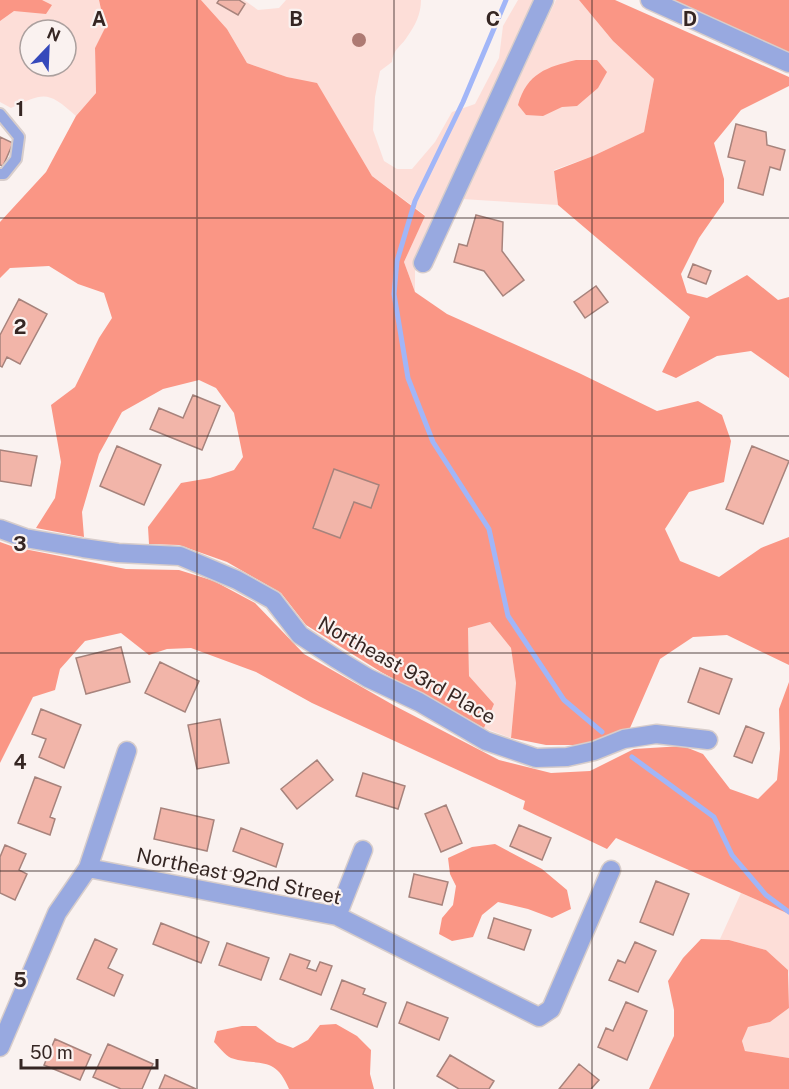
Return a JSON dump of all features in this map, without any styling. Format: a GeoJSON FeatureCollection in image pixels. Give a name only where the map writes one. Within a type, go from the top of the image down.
{"type":"FeatureCollection","features":[{"type":"Feature","properties":{"kind":"street"},"geometry":{"type":"LineString","coordinates":[[423,263],[544,0]]}},
{"type":"Feature","properties":{"kind":"street"},"geometry":{"type":"LineString","coordinates":[[650,0],[789,63]]}},
{"type":"Feature","properties":{"kind":"street","name":"Northeast 93rd Place"},"geometry":{"type":"LineString","coordinates":[[0,529],[25,538],[83,548],[118,553],[180,556],[237,580],[273,600],[300,635],[368,678],[419,702],[486,741],[536,758],[567,757],[624,740],[656,734],[708,740]]}},
{"type":"Feature","properties":{"kind":"street"},"geometry":{"type":"LineString","coordinates":[[0,1047],[57,913],[88,868],[127,751]]}},
{"type":"Feature","properties":{"kind":"street"},"geometry":{"type":"LineString","coordinates":[[337,916],[363,850]]}},
{"type":"Feature","properties":{"kind":"street","name":"Northeast 92nd Street"},"geometry":{"type":"LineString","coordinates":[[88,868],[337,916],[539,1017],[551,1009],[611,870]]}},
{"type":"Feature","properties":{"kind":"lane"},"geometry":{"type":"LineString","coordinates":[[0,114],[19,137],[16,159],[4,174],[0,174]]}},
{"type":"Feature","properties":{"kind":"shaded area"},"geometry":{"type":"Polygon","coordinates":[[[0,0],[99,0],[105,29],[95,48],[96,93],[76,116],[59,102],[46,97],[32,99],[11,108],[0,102],[0,0]]]}},
{"type":"Feature","properties":{"kind":"shaded area"},"geometry":{"type":"Polygon","coordinates":[[[0,0],[42,0],[52,5],[46,14],[14,11],[0,21],[0,0]]]}},
{"type":"Feature","properties":{"kind":"shaded area"},"geometry":{"type":"Polygon","coordinates":[[[99,0],[201,0],[227,29],[247,63],[287,77],[317,83],[372,176],[425,216],[404,262],[415,292],[447,314],[657,411],[698,401],[722,415],[731,441],[724,482],[689,492],[665,529],[680,561],[719,577],[761,548],[789,537],[789,665],[727,635],[693,637],[660,659],[630,728],[582,745],[546,745],[511,738],[516,683],[511,648],[490,622],[468,628],[469,676],[494,704],[484,728],[381,672],[306,625],[281,593],[227,562],[179,545],[149,544],[148,527],[181,483],[210,478],[234,470],[243,457],[234,413],[216,388],[199,380],[163,389],[122,412],[99,454],[82,512],[84,537],[36,528],[55,498],[61,462],[51,405],[75,387],[99,338],[112,318],[104,293],[78,284],[49,266],[10,268],[0,278],[0,222],[46,172],[76,116],[96,93],[95,48],[105,28],[99,0]]]}},
{"type":"Feature","properties":{"kind":"shaded area"},"geometry":{"type":"Polygon","coordinates":[[[201,0],[244,0],[258,10],[279,8],[286,0],[421,0],[419,15],[413,29],[396,51],[392,62],[380,71],[375,97],[373,130],[384,161],[397,169],[412,169],[435,142],[452,112],[475,104],[499,58],[503,26],[518,0],[537,0],[415,261],[415,292],[404,262],[425,215],[372,176],[317,84],[287,77],[247,63],[227,29],[201,0]]]}},
{"type":"Feature","properties":{"kind":"shaded area"},"geometry":{"type":"Polygon","coordinates":[[[556,0],[579,0],[613,41],[654,79],[644,132],[593,156],[554,170],[558,205],[462,199],[556,0]]]}},
{"type":"Feature","properties":{"kind":"shaded area"},"geometry":{"type":"Polygon","coordinates":[[[579,0],[615,0],[789,77],[789,86],[741,110],[714,143],[724,179],[724,202],[699,238],[681,274],[687,293],[707,298],[747,275],[778,300],[789,297],[789,378],[751,351],[717,356],[676,378],[662,372],[690,317],[558,205],[554,171],[644,132],[654,79],[613,41],[579,0]]]}},
{"type":"Feature","properties":{"kind":"shaded area"},"geometry":{"type":"Polygon","coordinates":[[[667,0],[789,0],[789,58],[667,0]]]}},
{"type":"Feature","properties":{"kind":"shaded area"},"geometry":{"type":"Polygon","coordinates":[[[576,60],[597,60],[607,72],[598,88],[577,106],[562,107],[543,116],[526,115],[518,105],[527,85],[547,69],[576,60]]]}},
{"type":"Feature","properties":{"kind":"shaded area"},"geometry":{"type":"Polygon","coordinates":[[[0,542],[14,547],[126,569],[179,570],[214,581],[255,603],[304,654],[395,706],[499,760],[551,773],[590,771],[634,749],[683,746],[703,754],[730,789],[758,799],[777,780],[780,749],[779,709],[789,682],[789,914],[616,838],[607,849],[523,809],[525,801],[312,703],[256,672],[191,648],[167,649],[149,655],[121,633],[85,641],[60,669],[55,690],[33,697],[0,763],[0,542]]]}},
{"type":"Feature","properties":{"kind":"shaded area"},"geometry":{"type":"Polygon","coordinates":[[[490,622],[511,648],[516,683],[511,738],[484,728],[494,704],[469,676],[468,628],[490,622]]]}},
{"type":"Feature","properties":{"kind":"shaded area"},"geometry":{"type":"Polygon","coordinates":[[[495,844],[542,869],[567,890],[571,909],[552,918],[528,909],[498,902],[482,915],[473,937],[452,941],[439,934],[442,918],[453,905],[456,886],[450,874],[448,858],[472,847],[495,844]]]}},
{"type":"Feature","properties":{"kind":"shaded area"},"geometry":{"type":"Polygon","coordinates":[[[741,893],[789,914],[789,974],[788,970],[766,950],[720,939],[741,893]]]}},
{"type":"Feature","properties":{"kind":"shaded area"},"geometry":{"type":"Polygon","coordinates":[[[701,939],[729,940],[766,950],[788,970],[789,1008],[770,1022],[748,1027],[742,1041],[745,1051],[789,1058],[789,1089],[649,1089],[674,1036],[674,1010],[668,981],[683,958],[701,939]]]}},
{"type":"Feature","properties":{"kind":"shaded area"},"geometry":{"type":"Polygon","coordinates":[[[789,1008],[789,1058],[745,1051],[742,1041],[748,1026],[770,1022],[789,1008]]]}},
{"type":"Feature","properties":{"kind":"shaded area"},"geometry":{"type":"Polygon","coordinates":[[[336,1024],[357,1036],[371,1050],[370,1074],[374,1089],[289,1089],[284,1078],[272,1066],[231,1058],[214,1042],[217,1031],[256,1026],[277,1042],[293,1048],[308,1040],[320,1025],[336,1024]]]}},
{"type":"Feature","properties":{"kind":"building"},"geometry":{"type":"Polygon","coordinates":[[[219,0],[239,0],[245,4],[238,15],[217,3],[219,0]]]}},
{"type":"Feature","properties":{"kind":"building"},"geometry":{"type":"Polygon","coordinates":[[[736,124],[766,132],[767,145],[785,150],[780,170],[770,167],[763,195],[738,188],[745,161],[728,157],[736,124]]]}},
{"type":"Feature","properties":{"kind":"building"},"geometry":{"type":"Polygon","coordinates":[[[0,137],[13,143],[3,166],[0,165],[0,137]]]}},
{"type":"Feature","properties":{"kind":"building"},"geometry":{"type":"Polygon","coordinates":[[[476,215],[503,222],[502,251],[524,280],[503,296],[484,271],[454,262],[459,244],[467,246],[476,215]]]}},
{"type":"Feature","properties":{"kind":"building"},"geometry":{"type":"Polygon","coordinates":[[[693,264],[711,271],[706,284],[688,277],[693,264]]]}},
{"type":"Feature","properties":{"kind":"building"},"geometry":{"type":"Polygon","coordinates":[[[596,286],[608,302],[585,318],[574,302],[596,286]]]}},
{"type":"Feature","properties":{"kind":"building"},"geometry":{"type":"Polygon","coordinates":[[[19,299],[47,314],[20,364],[7,357],[2,367],[0,366],[0,335],[19,299]]]}},
{"type":"Feature","properties":{"kind":"building"},"geometry":{"type":"Polygon","coordinates":[[[193,395],[220,406],[202,450],[150,429],[159,408],[183,418],[193,395]]]}},
{"type":"Feature","properties":{"kind":"building"},"geometry":{"type":"Polygon","coordinates":[[[117,446],[161,465],[144,505],[100,486],[117,446]]]}},
{"type":"Feature","properties":{"kind":"building"},"geometry":{"type":"Polygon","coordinates":[[[752,446],[789,461],[763,524],[726,509],[752,446]]]}},
{"type":"Feature","properties":{"kind":"building"},"geometry":{"type":"Polygon","coordinates":[[[0,450],[37,456],[31,486],[0,481],[0,450]]]}},
{"type":"Feature","properties":{"kind":"building"},"geometry":{"type":"Polygon","coordinates":[[[334,469],[379,485],[371,508],[354,502],[340,538],[313,528],[334,469]]]}},
{"type":"Feature","properties":{"kind":"building"},"geometry":{"type":"Polygon","coordinates":[[[121,647],[130,682],[86,694],[76,658],[121,647]]]}},
{"type":"Feature","properties":{"kind":"building"},"geometry":{"type":"Polygon","coordinates":[[[160,662],[199,681],[185,712],[145,693],[160,662]]]}},
{"type":"Feature","properties":{"kind":"building"},"geometry":{"type":"Polygon","coordinates":[[[700,668],[732,679],[719,714],[688,702],[700,668]]]}},
{"type":"Feature","properties":{"kind":"building"},"geometry":{"type":"Polygon","coordinates":[[[41,709],[81,725],[64,768],[39,757],[46,739],[32,734],[41,709]]]}},
{"type":"Feature","properties":{"kind":"building"},"geometry":{"type":"Polygon","coordinates":[[[220,719],[229,763],[197,769],[188,725],[220,719]]]}},
{"type":"Feature","properties":{"kind":"building"},"geometry":{"type":"Polygon","coordinates":[[[746,726],[764,733],[752,763],[734,756],[746,726]]]}},
{"type":"Feature","properties":{"kind":"building"},"geometry":{"type":"Polygon","coordinates":[[[317,760],[333,780],[297,809],[281,789],[317,760]]]}},
{"type":"Feature","properties":{"kind":"building"},"geometry":{"type":"Polygon","coordinates":[[[363,773],[405,786],[398,809],[356,796],[363,773]]]}},
{"type":"Feature","properties":{"kind":"building"},"geometry":{"type":"Polygon","coordinates":[[[35,777],[61,787],[50,817],[55,819],[50,835],[18,823],[35,777]]]}},
{"type":"Feature","properties":{"kind":"building"},"geometry":{"type":"Polygon","coordinates":[[[446,805],[462,843],[441,852],[425,814],[446,805]]]}},
{"type":"Feature","properties":{"kind":"building"},"geometry":{"type":"Polygon","coordinates":[[[161,808],[214,820],[207,851],[154,839],[161,808]]]}},
{"type":"Feature","properties":{"kind":"building"},"geometry":{"type":"Polygon","coordinates":[[[519,825],[551,838],[542,860],[510,846],[519,825]]]}},
{"type":"Feature","properties":{"kind":"building"},"geometry":{"type":"Polygon","coordinates":[[[241,828],[283,844],[276,867],[233,851],[241,828]]]}},
{"type":"Feature","properties":{"kind":"building"},"geometry":{"type":"Polygon","coordinates":[[[5,845],[26,854],[19,870],[27,874],[15,900],[0,893],[0,857],[5,845]]]}},
{"type":"Feature","properties":{"kind":"building"},"geometry":{"type":"Polygon","coordinates":[[[414,874],[448,882],[442,905],[409,897],[414,874]]]}},
{"type":"Feature","properties":{"kind":"building"},"geometry":{"type":"Polygon","coordinates":[[[656,881],[689,894],[673,935],[640,922],[656,881]]]}},
{"type":"Feature","properties":{"kind":"building"},"geometry":{"type":"Polygon","coordinates":[[[494,918],[531,930],[524,950],[488,938],[494,918]]]}},
{"type":"Feature","properties":{"kind":"building"},"geometry":{"type":"Polygon","coordinates":[[[161,923],[209,942],[201,963],[153,944],[161,923]]]}},
{"type":"Feature","properties":{"kind":"building"},"geometry":{"type":"Polygon","coordinates":[[[95,939],[117,949],[108,968],[123,975],[114,996],[77,979],[95,939]]]}},
{"type":"Feature","properties":{"kind":"building"},"geometry":{"type":"Polygon","coordinates":[[[635,942],[656,951],[638,992],[609,980],[618,960],[625,963],[635,942]]]}},
{"type":"Feature","properties":{"kind":"building"},"geometry":{"type":"Polygon","coordinates":[[[227,943],[269,958],[261,980],[219,965],[227,943]]]}},
{"type":"Feature","properties":{"kind":"building"},"geometry":{"type":"Polygon","coordinates":[[[290,954],[310,961],[307,968],[316,971],[320,962],[332,966],[321,995],[280,979],[290,954]]]}},
{"type":"Feature","properties":{"kind":"building"},"geometry":{"type":"Polygon","coordinates":[[[342,980],[365,989],[363,994],[386,1003],[377,1027],[331,1009],[342,980]]]}},
{"type":"Feature","properties":{"kind":"building"},"geometry":{"type":"Polygon","coordinates":[[[407,1002],[448,1018],[439,1040],[399,1023],[407,1002]]]}},
{"type":"Feature","properties":{"kind":"building"},"geometry":{"type":"Polygon","coordinates":[[[626,1002],[647,1011],[627,1060],[598,1047],[606,1028],[613,1031],[626,1002]]]}},
{"type":"Feature","properties":{"kind":"building"},"geometry":{"type":"Polygon","coordinates":[[[55,1039],[91,1055],[80,1080],[44,1065],[55,1039]]]}},
{"type":"Feature","properties":{"kind":"building"},"geometry":{"type":"Polygon","coordinates":[[[108,1044],[153,1064],[142,1089],[121,1089],[93,1077],[108,1044]]]}},
{"type":"Feature","properties":{"kind":"building"},"geometry":{"type":"Polygon","coordinates":[[[450,1055],[494,1081],[489,1089],[459,1089],[437,1076],[450,1055]]]}},
{"type":"Feature","properties":{"kind":"building"},"geometry":{"type":"Polygon","coordinates":[[[579,1064],[599,1080],[591,1089],[559,1089],[579,1064]]]}},
{"type":"Feature","properties":{"kind":"building"},"geometry":{"type":"Polygon","coordinates":[[[165,1075],[196,1089],[159,1089],[165,1075]]]}},
{"type":"Feature","properties":{"kind":"waterway"},"geometry":{"type":"LineString","coordinates":[[506,0],[463,102],[415,201],[397,261],[394,294],[408,378],[433,442],[489,529],[508,616],[564,700],[602,732]]}},
{"type":"Feature","properties":{"kind":"waterway"},"geometry":{"type":"LineString","coordinates":[[632,757],[714,817],[732,855],[766,895],[789,912]]}}]}
